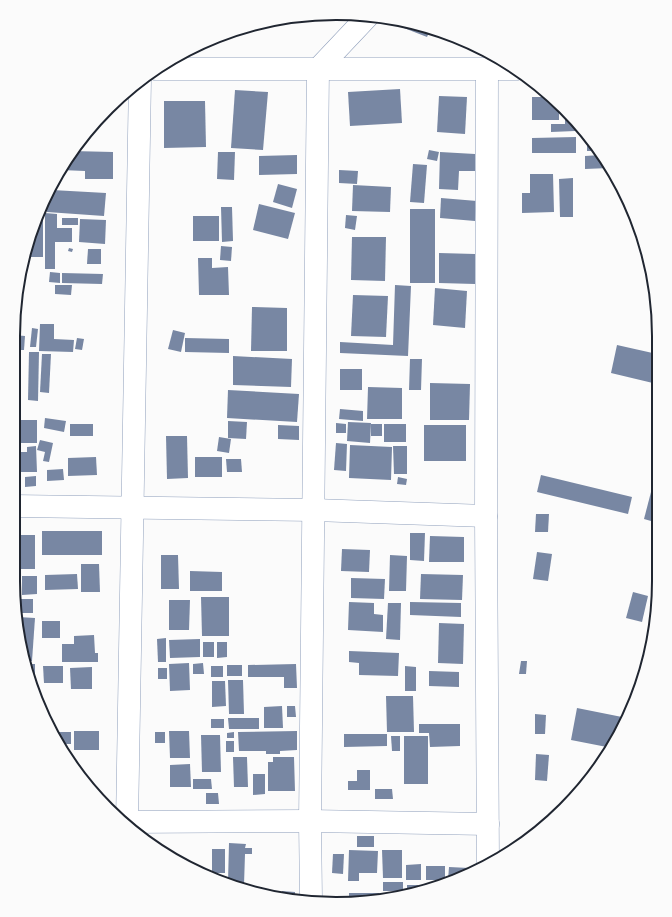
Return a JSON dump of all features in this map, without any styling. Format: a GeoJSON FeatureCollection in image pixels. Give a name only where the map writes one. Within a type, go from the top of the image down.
{"type":"FeatureCollection","features":[{"type":"Feature","properties":{"kind":"street"},"geometry":{"type":"LineString","coordinates":[[311,896],[310,821],[318,69],[364,22]]}},
{"type":"Feature","properties":{"kind":"street"},"geometry":{"type":"LineString","coordinates":[[167,69],[505,69]]}},
{"type":"Feature","properties":{"kind":"street"},"geometry":{"type":"LineString","coordinates":[[487,69],[486,516],[488,858]]}},
{"type":"Feature","properties":{"kind":"street"},"geometry":{"type":"LineString","coordinates":[[126,817],[134,508],[140,88]]}},
{"type":"Feature","properties":{"kind":"street"},"geometry":{"type":"LineString","coordinates":[[20,506],[314,510],[486,516]]}},
{"type":"Feature","properties":{"kind":"street"},"geometry":{"type":"LineString","coordinates":[[132,822],[310,821],[488,824]]}},
{"type":"Feature","properties":{"kind":"building"},"geometry":{"type":"Polygon","coordinates":[[[400,27],[428,34],[427,37],[400,27]]]}},
{"type":"Feature","properties":{"kind":"building"},"geometry":{"type":"Polygon","coordinates":[[[400,89],[402,123],[350,126],[348,92],[400,89]]]}},
{"type":"Feature","properties":{"kind":"building"},"geometry":{"type":"Polygon","coordinates":[[[235,90],[268,92],[263,150],[231,148],[235,90]]]}},
{"type":"Feature","properties":{"kind":"building"},"geometry":{"type":"Polygon","coordinates":[[[439,96],[467,97],[465,134],[437,132],[439,96]]]}},
{"type":"Feature","properties":{"kind":"building"},"geometry":{"type":"Polygon","coordinates":[[[532,97],[543,97],[559,113],[559,120],[532,120],[532,97]]]}},
{"type":"Feature","properties":{"kind":"building"},"geometry":{"type":"Polygon","coordinates":[[[164,101],[205,101],[206,147],[164,148],[164,101]]]}},
{"type":"Feature","properties":{"kind":"building"},"geometry":{"type":"Polygon","coordinates":[[[565,119],[575,131],[551,132],[551,124],[565,124],[565,119]]]}},
{"type":"Feature","properties":{"kind":"building"},"geometry":{"type":"Polygon","coordinates":[[[576,137],[576,153],[532,153],[532,138],[576,137]]]}},
{"type":"Feature","properties":{"kind":"building"},"geometry":{"type":"Polygon","coordinates":[[[587,144],[592,151],[587,151],[587,144]]]}},
{"type":"Feature","properties":{"kind":"building"},"geometry":{"type":"Polygon","coordinates":[[[429,150],[439,152],[437,161],[427,159],[429,150]]]}},
{"type":"Feature","properties":{"kind":"building"},"geometry":{"type":"Polygon","coordinates":[[[80,151],[113,152],[113,179],[85,179],[85,171],[67,170],[80,151]]]}},
{"type":"Feature","properties":{"kind":"building"},"geometry":{"type":"Polygon","coordinates":[[[218,152],[235,152],[234,180],[217,179],[218,152]]]}},
{"type":"Feature","properties":{"kind":"building"},"geometry":{"type":"Polygon","coordinates":[[[440,152],[475,154],[475,171],[459,171],[458,190],[439,189],[440,152]]]}},
{"type":"Feature","properties":{"kind":"building"},"geometry":{"type":"Polygon","coordinates":[[[297,155],[297,174],[259,175],[259,156],[297,155]]]}},
{"type":"Feature","properties":{"kind":"building"},"geometry":{"type":"Polygon","coordinates":[[[596,155],[604,168],[585,169],[585,156],[596,155]]]}},
{"type":"Feature","properties":{"kind":"building"},"geometry":{"type":"Polygon","coordinates":[[[413,164],[427,165],[424,203],[410,202],[413,164]]]}},
{"type":"Feature","properties":{"kind":"building"},"geometry":{"type":"Polygon","coordinates":[[[339,170],[358,171],[357,184],[339,183],[339,170]]]}},
{"type":"Feature","properties":{"kind":"building"},"geometry":{"type":"Polygon","coordinates":[[[530,174],[553,174],[554,212],[522,213],[522,193],[530,193],[530,174]]]}},
{"type":"Feature","properties":{"kind":"building"},"geometry":{"type":"Polygon","coordinates":[[[573,178],[573,217],[560,217],[559,179],[573,178]]]}},
{"type":"Feature","properties":{"kind":"building"},"geometry":{"type":"Polygon","coordinates":[[[278,184],[297,189],[292,208],[273,202],[278,184]]]}},
{"type":"Feature","properties":{"kind":"building"},"geometry":{"type":"Polygon","coordinates":[[[353,185],[391,187],[390,212],[352,211],[353,185]]]}},
{"type":"Feature","properties":{"kind":"building"},"geometry":{"type":"Polygon","coordinates":[[[56,190],[106,193],[104,216],[47,212],[47,209],[56,190]]]}},
{"type":"Feature","properties":{"kind":"building"},"geometry":{"type":"Polygon","coordinates":[[[441,198],[477,201],[475,221],[440,218],[441,198]]]}},
{"type":"Feature","properties":{"kind":"building"},"geometry":{"type":"Polygon","coordinates":[[[259,204],[295,213],[288,239],[253,230],[259,204]]]}},
{"type":"Feature","properties":{"kind":"building"},"geometry":{"type":"Polygon","coordinates":[[[221,207],[232,207],[233,241],[222,242],[221,207]]]}},
{"type":"Feature","properties":{"kind":"building"},"geometry":{"type":"Polygon","coordinates":[[[410,209],[435,209],[435,283],[410,283],[410,209]]]}},
{"type":"Feature","properties":{"kind":"building"},"geometry":{"type":"Polygon","coordinates":[[[45,213],[57,214],[57,228],[72,228],[72,242],[55,242],[55,269],[45,269],[45,213]]]}},
{"type":"Feature","properties":{"kind":"building"},"geometry":{"type":"Polygon","coordinates":[[[346,215],[357,216],[355,230],[345,228],[346,215]]]}},
{"type":"Feature","properties":{"kind":"building"},"geometry":{"type":"Polygon","coordinates":[[[193,216],[219,216],[219,241],[193,241],[193,216]]]}},
{"type":"Feature","properties":{"kind":"building"},"geometry":{"type":"Polygon","coordinates":[[[43,218],[43,257],[30,257],[43,218]]]}},
{"type":"Feature","properties":{"kind":"building"},"geometry":{"type":"Polygon","coordinates":[[[62,218],[78,218],[78,225],[62,225],[62,218]]]}},
{"type":"Feature","properties":{"kind":"building"},"geometry":{"type":"Polygon","coordinates":[[[80,219],[106,220],[105,244],[79,242],[80,219]]]}},
{"type":"Feature","properties":{"kind":"building"},"geometry":{"type":"Polygon","coordinates":[[[352,237],[386,237],[385,281],[351,280],[352,237]]]}},
{"type":"Feature","properties":{"kind":"building"},"geometry":{"type":"Polygon","coordinates":[[[221,246],[232,247],[231,261],[220,260],[221,246]]]}},
{"type":"Feature","properties":{"kind":"building"},"geometry":{"type":"Polygon","coordinates":[[[69,248],[73,249],[72,252],[68,251],[69,248]]]}},
{"type":"Feature","properties":{"kind":"building"},"geometry":{"type":"Polygon","coordinates":[[[88,249],[101,249],[101,264],[87,264],[88,249]]]}},
{"type":"Feature","properties":{"kind":"building"},"geometry":{"type":"Polygon","coordinates":[[[439,253],[475,254],[475,284],[439,283],[439,253]]]}},
{"type":"Feature","properties":{"kind":"building"},"geometry":{"type":"Polygon","coordinates":[[[198,258],[212,258],[212,268],[228,267],[229,295],[199,295],[198,258]]]}},
{"type":"Feature","properties":{"kind":"building"},"geometry":{"type":"Polygon","coordinates":[[[50,272],[60,273],[60,283],[49,282],[50,272]]]}},
{"type":"Feature","properties":{"kind":"building"},"geometry":{"type":"Polygon","coordinates":[[[62,273],[103,274],[102,284],[62,283],[62,273]]]}},
{"type":"Feature","properties":{"kind":"building"},"geometry":{"type":"Polygon","coordinates":[[[55,285],[72,285],[71,295],[55,294],[55,285]]]}},
{"type":"Feature","properties":{"kind":"building"},"geometry":{"type":"Polygon","coordinates":[[[395,285],[411,286],[408,356],[340,353],[340,342],[393,345],[395,285]]]}},
{"type":"Feature","properties":{"kind":"building"},"geometry":{"type":"Polygon","coordinates":[[[435,288],[467,291],[465,328],[433,325],[435,288]]]}},
{"type":"Feature","properties":{"kind":"building"},"geometry":{"type":"Polygon","coordinates":[[[353,295],[388,296],[386,337],[351,336],[353,295]]]}},
{"type":"Feature","properties":{"kind":"building"},"geometry":{"type":"Polygon","coordinates":[[[252,307],[287,308],[287,351],[251,351],[252,307]]]}},
{"type":"Feature","properties":{"kind":"building"},"geometry":{"type":"Polygon","coordinates":[[[40,324],[54,324],[54,339],[74,340],[73,352],[39,351],[40,324]]]}},
{"type":"Feature","properties":{"kind":"building"},"geometry":{"type":"Polygon","coordinates":[[[32,328],[38,329],[36,347],[30,347],[32,328]]]}},
{"type":"Feature","properties":{"kind":"building"},"geometry":{"type":"Polygon","coordinates":[[[173,330],[185,333],[181,352],[168,349],[173,330]]]}},
{"type":"Feature","properties":{"kind":"building"},"geometry":{"type":"Polygon","coordinates":[[[20,336],[25,336],[24,350],[20,350],[20,336]]]}},
{"type":"Feature","properties":{"kind":"building"},"geometry":{"type":"Polygon","coordinates":[[[77,338],[84,339],[82,350],[75,349],[77,338]]]}},
{"type":"Feature","properties":{"kind":"building"},"geometry":{"type":"Polygon","coordinates":[[[185,338],[229,339],[229,353],[185,352],[185,338]]]}},
{"type":"Feature","properties":{"kind":"building"},"geometry":{"type":"Polygon","coordinates":[[[617,345],[652,353],[652,383],[611,373],[617,345]]]}},
{"type":"Feature","properties":{"kind":"building"},"geometry":{"type":"Polygon","coordinates":[[[29,352],[39,352],[38,401],[28,400],[29,352]]]}},
{"type":"Feature","properties":{"kind":"building"},"geometry":{"type":"Polygon","coordinates":[[[42,354],[51,354],[49,393],[40,392],[42,354]]]}},
{"type":"Feature","properties":{"kind":"building"},"geometry":{"type":"Polygon","coordinates":[[[233,356],[292,359],[291,387],[233,385],[233,356]]]}},
{"type":"Feature","properties":{"kind":"building"},"geometry":{"type":"Polygon","coordinates":[[[410,359],[422,359],[421,390],[409,390],[410,359]]]}},
{"type":"Feature","properties":{"kind":"building"},"geometry":{"type":"Polygon","coordinates":[[[340,369],[362,369],[362,390],[340,390],[340,369]]]}},
{"type":"Feature","properties":{"kind":"building"},"geometry":{"type":"Polygon","coordinates":[[[430,383],[470,384],[469,420],[430,420],[430,383]]]}},
{"type":"Feature","properties":{"kind":"building"},"geometry":{"type":"Polygon","coordinates":[[[368,387],[402,388],[402,419],[367,419],[368,387]]]}},
{"type":"Feature","properties":{"kind":"building"},"geometry":{"type":"Polygon","coordinates":[[[228,390],[299,394],[297,422],[227,418],[228,390]]]}},
{"type":"Feature","properties":{"kind":"building"},"geometry":{"type":"Polygon","coordinates":[[[340,409],[363,411],[363,421],[339,419],[340,409]]]}},
{"type":"Feature","properties":{"kind":"building"},"geometry":{"type":"Polygon","coordinates":[[[45,418],[66,421],[64,432],[44,428],[45,418]]]}},
{"type":"Feature","properties":{"kind":"building"},"geometry":{"type":"Polygon","coordinates":[[[20,420],[37,420],[37,443],[20,443],[20,420]]]}},
{"type":"Feature","properties":{"kind":"building"},"geometry":{"type":"Polygon","coordinates":[[[228,421],[247,422],[246,439],[228,438],[228,421]]]}},
{"type":"Feature","properties":{"kind":"building"},"geometry":{"type":"Polygon","coordinates":[[[348,422],[371,423],[370,443],[347,441],[348,422]]]}},
{"type":"Feature","properties":{"kind":"building"},"geometry":{"type":"Polygon","coordinates":[[[336,423],[346,424],[346,433],[336,433],[336,423]]]}},
{"type":"Feature","properties":{"kind":"building"},"geometry":{"type":"Polygon","coordinates":[[[70,424],[93,424],[93,436],[70,436],[70,424]]]}},
{"type":"Feature","properties":{"kind":"building"},"geometry":{"type":"Polygon","coordinates":[[[371,424],[382,424],[382,436],[371,436],[371,424]]]}},
{"type":"Feature","properties":{"kind":"building"},"geometry":{"type":"Polygon","coordinates":[[[384,424],[406,424],[406,442],[384,442],[384,424]]]}},
{"type":"Feature","properties":{"kind":"building"},"geometry":{"type":"Polygon","coordinates":[[[278,425],[299,426],[299,440],[278,439],[278,425]]]}},
{"type":"Feature","properties":{"kind":"building"},"geometry":{"type":"Polygon","coordinates":[[[424,425],[466,425],[466,461],[424,461],[424,425]]]}},
{"type":"Feature","properties":{"kind":"building"},"geometry":{"type":"Polygon","coordinates":[[[166,436],[187,436],[188,478],[167,479],[166,436]]]}},
{"type":"Feature","properties":{"kind":"building"},"geometry":{"type":"Polygon","coordinates":[[[219,437],[231,439],[229,453],[217,451],[219,437]]]}},
{"type":"Feature","properties":{"kind":"building"},"geometry":{"type":"Polygon","coordinates":[[[40,440],[53,443],[49,462],[43,461],[45,452],[37,450],[40,440]]]}},
{"type":"Feature","properties":{"kind":"building"},"geometry":{"type":"Polygon","coordinates":[[[336,443],[347,444],[346,471],[334,470],[336,443]]]}},
{"type":"Feature","properties":{"kind":"building"},"geometry":{"type":"Polygon","coordinates":[[[350,445],[392,447],[391,480],[349,478],[350,445]]]}},
{"type":"Feature","properties":{"kind":"building"},"geometry":{"type":"Polygon","coordinates":[[[36,446],[37,472],[20,472],[20,452],[27,452],[27,447],[36,446]]]}},
{"type":"Feature","properties":{"kind":"building"},"geometry":{"type":"Polygon","coordinates":[[[393,446],[407,446],[407,474],[394,474],[393,446]]]}},
{"type":"Feature","properties":{"kind":"building"},"geometry":{"type":"Polygon","coordinates":[[[96,457],[97,475],[68,476],[68,458],[96,457]]]}},
{"type":"Feature","properties":{"kind":"building"},"geometry":{"type":"Polygon","coordinates":[[[195,457],[222,457],[222,477],[195,477],[195,457]]]}},
{"type":"Feature","properties":{"kind":"building"},"geometry":{"type":"Polygon","coordinates":[[[226,459],[241,459],[242,472],[227,472],[226,459]]]}},
{"type":"Feature","properties":{"kind":"building"},"geometry":{"type":"Polygon","coordinates":[[[63,469],[64,480],[47,481],[47,470],[63,469]]]}},
{"type":"Feature","properties":{"kind":"building"},"geometry":{"type":"Polygon","coordinates":[[[541,475],[632,497],[628,514],[537,492],[541,475]]]}},
{"type":"Feature","properties":{"kind":"building"},"geometry":{"type":"Polygon","coordinates":[[[36,476],[36,486],[25,487],[25,477],[36,476]]]}},
{"type":"Feature","properties":{"kind":"building"},"geometry":{"type":"Polygon","coordinates":[[[398,477],[407,479],[406,485],[397,484],[398,477]]]}},
{"type":"Feature","properties":{"kind":"building"},"geometry":{"type":"Polygon","coordinates":[[[651,492],[652,521],[644,519],[651,492]]]}},
{"type":"Feature","properties":{"kind":"building"},"geometry":{"type":"Polygon","coordinates":[[[536,514],[549,514],[548,532],[535,532],[536,514]]]}},
{"type":"Feature","properties":{"kind":"building"},"geometry":{"type":"Polygon","coordinates":[[[42,531],[102,531],[102,555],[42,555],[42,531]]]}},
{"type":"Feature","properties":{"kind":"building"},"geometry":{"type":"Polygon","coordinates":[[[410,533],[425,533],[424,561],[410,560],[410,533]]]}},
{"type":"Feature","properties":{"kind":"building"},"geometry":{"type":"Polygon","coordinates":[[[20,535],[35,535],[35,569],[20,569],[20,535]]]}},
{"type":"Feature","properties":{"kind":"building"},"geometry":{"type":"Polygon","coordinates":[[[430,536],[464,537],[464,562],[429,562],[430,536]]]}},
{"type":"Feature","properties":{"kind":"building"},"geometry":{"type":"Polygon","coordinates":[[[342,549],[370,550],[369,572],[341,571],[342,549]]]}},
{"type":"Feature","properties":{"kind":"building"},"geometry":{"type":"Polygon","coordinates":[[[537,552],[552,554],[548,581],[533,579],[537,552]]]}},
{"type":"Feature","properties":{"kind":"building"},"geometry":{"type":"Polygon","coordinates":[[[161,555],[178,555],[179,589],[161,589],[161,555]]]}},
{"type":"Feature","properties":{"kind":"building"},"geometry":{"type":"Polygon","coordinates":[[[390,555],[407,556],[406,591],[389,591],[390,555]]]}},
{"type":"Feature","properties":{"kind":"building"},"geometry":{"type":"Polygon","coordinates":[[[81,564],[99,564],[100,592],[81,592],[81,564]]]}},
{"type":"Feature","properties":{"kind":"building"},"geometry":{"type":"Polygon","coordinates":[[[190,571],[222,572],[222,591],[190,591],[190,571]]]}},
{"type":"Feature","properties":{"kind":"building"},"geometry":{"type":"Polygon","coordinates":[[[77,574],[78,589],[45,590],[45,575],[77,574]]]}},
{"type":"Feature","properties":{"kind":"building"},"geometry":{"type":"Polygon","coordinates":[[[421,574],[463,575],[462,600],[420,599],[421,574]]]}},
{"type":"Feature","properties":{"kind":"building"},"geometry":{"type":"Polygon","coordinates":[[[22,576],[37,576],[37,594],[22,595],[22,576]]]}},
{"type":"Feature","properties":{"kind":"building"},"geometry":{"type":"Polygon","coordinates":[[[351,578],[385,579],[384,599],[351,598],[351,578]]]}},
{"type":"Feature","properties":{"kind":"building"},"geometry":{"type":"Polygon","coordinates":[[[633,592],[648,596],[642,622],[626,618],[633,592]]]}},
{"type":"Feature","properties":{"kind":"building"},"geometry":{"type":"Polygon","coordinates":[[[201,597],[229,597],[229,636],[202,636],[201,597]]]}},
{"type":"Feature","properties":{"kind":"building"},"geometry":{"type":"Polygon","coordinates":[[[21,599],[33,599],[33,613],[22,613],[21,599]]]}},
{"type":"Feature","properties":{"kind":"building"},"geometry":{"type":"Polygon","coordinates":[[[169,600],[190,600],[189,630],[169,630],[169,600]]]}},
{"type":"Feature","properties":{"kind":"building"},"geometry":{"type":"Polygon","coordinates":[[[349,602],[374,603],[374,614],[383,615],[383,632],[348,630],[349,602]]]}},
{"type":"Feature","properties":{"kind":"building"},"geometry":{"type":"Polygon","coordinates":[[[410,602],[461,603],[461,617],[410,615],[410,602]]]}},
{"type":"Feature","properties":{"kind":"building"},"geometry":{"type":"Polygon","coordinates":[[[388,603],[401,603],[400,640],[386,639],[388,603]]]}},
{"type":"Feature","properties":{"kind":"building"},"geometry":{"type":"Polygon","coordinates":[[[23,617],[35,618],[32,661],[30,661],[26,643],[23,617]]]}},
{"type":"Feature","properties":{"kind":"building"},"geometry":{"type":"Polygon","coordinates":[[[42,621],[60,621],[60,638],[42,638],[42,621]]]}},
{"type":"Feature","properties":{"kind":"building"},"geometry":{"type":"Polygon","coordinates":[[[439,623],[464,624],[463,664],[438,663],[439,623]]]}},
{"type":"Feature","properties":{"kind":"building"},"geometry":{"type":"Polygon","coordinates":[[[94,635],[95,653],[98,653],[98,662],[62,662],[62,644],[74,644],[74,636],[94,635]]]}},
{"type":"Feature","properties":{"kind":"building"},"geometry":{"type":"Polygon","coordinates":[[[166,638],[166,662],[158,662],[157,639],[166,638]]]}},
{"type":"Feature","properties":{"kind":"building"},"geometry":{"type":"Polygon","coordinates":[[[200,639],[200,657],[170,658],[169,640],[200,639]]]}},
{"type":"Feature","properties":{"kind":"building"},"geometry":{"type":"Polygon","coordinates":[[[203,642],[214,642],[214,657],[203,657],[203,642]]]}},
{"type":"Feature","properties":{"kind":"building"},"geometry":{"type":"Polygon","coordinates":[[[217,642],[227,642],[227,657],[217,658],[217,642]]]}},
{"type":"Feature","properties":{"kind":"building"},"geometry":{"type":"Polygon","coordinates":[[[349,651],[399,653],[398,676],[359,675],[359,663],[349,662],[349,651]]]}},
{"type":"Feature","properties":{"kind":"building"},"geometry":{"type":"Polygon","coordinates":[[[521,661],[527,661],[526,674],[519,674],[521,661]]]}},
{"type":"Feature","properties":{"kind":"building"},"geometry":{"type":"Polygon","coordinates":[[[189,663],[190,690],[170,691],[169,664],[189,663]]]}},
{"type":"Feature","properties":{"kind":"building"},"geometry":{"type":"Polygon","coordinates":[[[203,663],[204,674],[193,674],[193,664],[203,663]]]}},
{"type":"Feature","properties":{"kind":"building"},"geometry":{"type":"Polygon","coordinates":[[[31,664],[35,664],[35,676],[31,664]]]}},
{"type":"Feature","properties":{"kind":"building"},"geometry":{"type":"Polygon","coordinates":[[[296,664],[297,688],[284,688],[284,677],[248,677],[248,665],[296,664]]]}},
{"type":"Feature","properties":{"kind":"building"},"geometry":{"type":"Polygon","coordinates":[[[227,665],[242,665],[242,676],[227,676],[227,665]]]}},
{"type":"Feature","properties":{"kind":"building"},"geometry":{"type":"Polygon","coordinates":[[[43,666],[63,666],[63,683],[44,683],[43,666]]]}},
{"type":"Feature","properties":{"kind":"building"},"geometry":{"type":"Polygon","coordinates":[[[211,666],[223,666],[223,677],[211,677],[211,666]]]}},
{"type":"Feature","properties":{"kind":"building"},"geometry":{"type":"Polygon","coordinates":[[[405,666],[416,667],[416,691],[405,691],[405,666]]]}},
{"type":"Feature","properties":{"kind":"building"},"geometry":{"type":"Polygon","coordinates":[[[92,667],[92,689],[71,689],[70,668],[92,667]]]}},
{"type":"Feature","properties":{"kind":"building"},"geometry":{"type":"Polygon","coordinates":[[[158,668],[167,668],[167,679],[158,679],[158,668]]]}},
{"type":"Feature","properties":{"kind":"building"},"geometry":{"type":"Polygon","coordinates":[[[429,671],[459,672],[459,687],[429,686],[429,671]]]}},
{"type":"Feature","properties":{"kind":"building"},"geometry":{"type":"Polygon","coordinates":[[[228,680],[243,680],[244,714],[229,714],[228,680]]]}},
{"type":"Feature","properties":{"kind":"building"},"geometry":{"type":"Polygon","coordinates":[[[212,681],[225,681],[226,706],[212,707],[212,681]]]}},
{"type":"Feature","properties":{"kind":"building"},"geometry":{"type":"Polygon","coordinates":[[[386,696],[413,696],[414,732],[387,732],[386,696]]]}},
{"type":"Feature","properties":{"kind":"building"},"geometry":{"type":"Polygon","coordinates":[[[282,706],[283,728],[264,728],[264,707],[282,706]]]}},
{"type":"Feature","properties":{"kind":"building"},"geometry":{"type":"Polygon","coordinates":[[[287,706],[295,706],[296,717],[287,717],[287,706]]]}},
{"type":"Feature","properties":{"kind":"building"},"geometry":{"type":"Polygon","coordinates":[[[577,708],[621,717],[605,747],[571,740],[577,708]]]}},
{"type":"Feature","properties":{"kind":"building"},"geometry":{"type":"Polygon","coordinates":[[[535,714],[546,715],[545,734],[535,734],[535,714]]]}},
{"type":"Feature","properties":{"kind":"building"},"geometry":{"type":"Polygon","coordinates":[[[228,718],[259,718],[259,729],[229,729],[228,718]]]}},
{"type":"Feature","properties":{"kind":"building"},"geometry":{"type":"Polygon","coordinates":[[[211,719],[224,719],[224,728],[211,728],[211,719]]]}},
{"type":"Feature","properties":{"kind":"building"},"geometry":{"type":"Polygon","coordinates":[[[419,724],[460,724],[460,746],[430,747],[429,733],[419,733],[419,724]]]}},
{"type":"Feature","properties":{"kind":"building"},"geometry":{"type":"Polygon","coordinates":[[[74,731],[99,731],[99,750],[74,750],[74,731]]]}},
{"type":"Feature","properties":{"kind":"building"},"geometry":{"type":"Polygon","coordinates":[[[169,731],[189,731],[190,758],[170,758],[169,731]]]}},
{"type":"Feature","properties":{"kind":"building"},"geometry":{"type":"Polygon","coordinates":[[[297,731],[297,750],[280,751],[280,754],[266,754],[266,751],[239,751],[238,732],[297,731]]]}},
{"type":"Feature","properties":{"kind":"building"},"geometry":{"type":"Polygon","coordinates":[[[58,732],[71,732],[71,744],[65,744],[58,732]]]}},
{"type":"Feature","properties":{"kind":"building"},"geometry":{"type":"Polygon","coordinates":[[[155,732],[165,732],[165,743],[155,743],[155,732]]]}},
{"type":"Feature","properties":{"kind":"building"},"geometry":{"type":"Polygon","coordinates":[[[234,732],[234,738],[227,738],[227,733],[234,732]]]}},
{"type":"Feature","properties":{"kind":"building"},"geometry":{"type":"Polygon","coordinates":[[[344,734],[387,734],[387,746],[344,747],[344,734]]]}},
{"type":"Feature","properties":{"kind":"building"},"geometry":{"type":"Polygon","coordinates":[[[201,735],[220,735],[221,772],[202,772],[201,735]]]}},
{"type":"Feature","properties":{"kind":"building"},"geometry":{"type":"Polygon","coordinates":[[[391,736],[400,736],[400,751],[392,751],[391,736]]]}},
{"type":"Feature","properties":{"kind":"building"},"geometry":{"type":"Polygon","coordinates":[[[404,736],[428,736],[428,784],[404,784],[404,736]]]}},
{"type":"Feature","properties":{"kind":"building"},"geometry":{"type":"Polygon","coordinates":[[[226,741],[234,741],[234,752],[226,752],[226,741]]]}},
{"type":"Feature","properties":{"kind":"building"},"geometry":{"type":"Polygon","coordinates":[[[536,754],[549,755],[547,781],[535,780],[536,754]]]}},
{"type":"Feature","properties":{"kind":"building"},"geometry":{"type":"Polygon","coordinates":[[[233,757],[247,757],[248,787],[234,787],[233,757]]]}},
{"type":"Feature","properties":{"kind":"building"},"geometry":{"type":"Polygon","coordinates":[[[273,757],[294,757],[295,791],[268,791],[268,762],[273,762],[273,757]]]}},
{"type":"Feature","properties":{"kind":"building"},"geometry":{"type":"Polygon","coordinates":[[[190,764],[191,787],[170,787],[170,765],[190,764]]]}},
{"type":"Feature","properties":{"kind":"building"},"geometry":{"type":"Polygon","coordinates":[[[357,770],[370,770],[370,790],[348,790],[348,781],[357,781],[357,770]]]}},
{"type":"Feature","properties":{"kind":"building"},"geometry":{"type":"Polygon","coordinates":[[[253,774],[265,774],[265,794],[253,795],[253,774]]]}},
{"type":"Feature","properties":{"kind":"building"},"geometry":{"type":"Polygon","coordinates":[[[193,779],[211,779],[212,789],[193,789],[193,779]]]}},
{"type":"Feature","properties":{"kind":"building"},"geometry":{"type":"Polygon","coordinates":[[[375,789],[392,789],[393,799],[375,799],[375,789]]]}},
{"type":"Feature","properties":{"kind":"building"},"geometry":{"type":"Polygon","coordinates":[[[206,793],[218,793],[219,804],[206,804],[206,793]]]}},
{"type":"Feature","properties":{"kind":"building"},"geometry":{"type":"Polygon","coordinates":[[[357,836],[374,836],[374,847],[357,847],[357,836]]]}},
{"type":"Feature","properties":{"kind":"building"},"geometry":{"type":"Polygon","coordinates":[[[229,843],[246,844],[245,848],[252,848],[252,854],[245,854],[244,883],[228,878],[229,843]]]}},
{"type":"Feature","properties":{"kind":"building"},"geometry":{"type":"Polygon","coordinates":[[[212,849],[225,849],[225,873],[212,872],[212,849]]]}},
{"type":"Feature","properties":{"kind":"building"},"geometry":{"type":"Polygon","coordinates":[[[349,850],[378,851],[377,873],[359,873],[359,881],[348,881],[349,850]]]}},
{"type":"Feature","properties":{"kind":"building"},"geometry":{"type":"Polygon","coordinates":[[[382,850],[402,850],[402,878],[383,878],[382,850]]]}},
{"type":"Feature","properties":{"kind":"building"},"geometry":{"type":"Polygon","coordinates":[[[333,854],[344,854],[343,874],[332,873],[333,854]]]}},
{"type":"Feature","properties":{"kind":"building"},"geometry":{"type":"Polygon","coordinates":[[[421,864],[421,880],[406,880],[406,865],[421,864]]]}},
{"type":"Feature","properties":{"kind":"building"},"geometry":{"type":"Polygon","coordinates":[[[426,866],[445,866],[445,877],[438,880],[426,880],[426,866]]]}},
{"type":"Feature","properties":{"kind":"building"},"geometry":{"type":"Polygon","coordinates":[[[449,867],[468,868],[457,873],[448,876],[449,867]]]}},
{"type":"Feature","properties":{"kind":"building"},"geometry":{"type":"Polygon","coordinates":[[[383,882],[403,882],[403,890],[383,891],[383,882]]]}},
{"type":"Feature","properties":{"kind":"building"},"geometry":{"type":"Polygon","coordinates":[[[407,885],[418,885],[418,886],[407,889],[407,885]]]}},
{"type":"Feature","properties":{"kind":"building"},"geometry":{"type":"Polygon","coordinates":[[[282,892],[295,892],[295,894],[282,892]]]}},
{"type":"Feature","properties":{"kind":"building"},"geometry":{"type":"Polygon","coordinates":[[[349,893],[379,893],[377,894],[349,896],[349,893]]]}}]}
